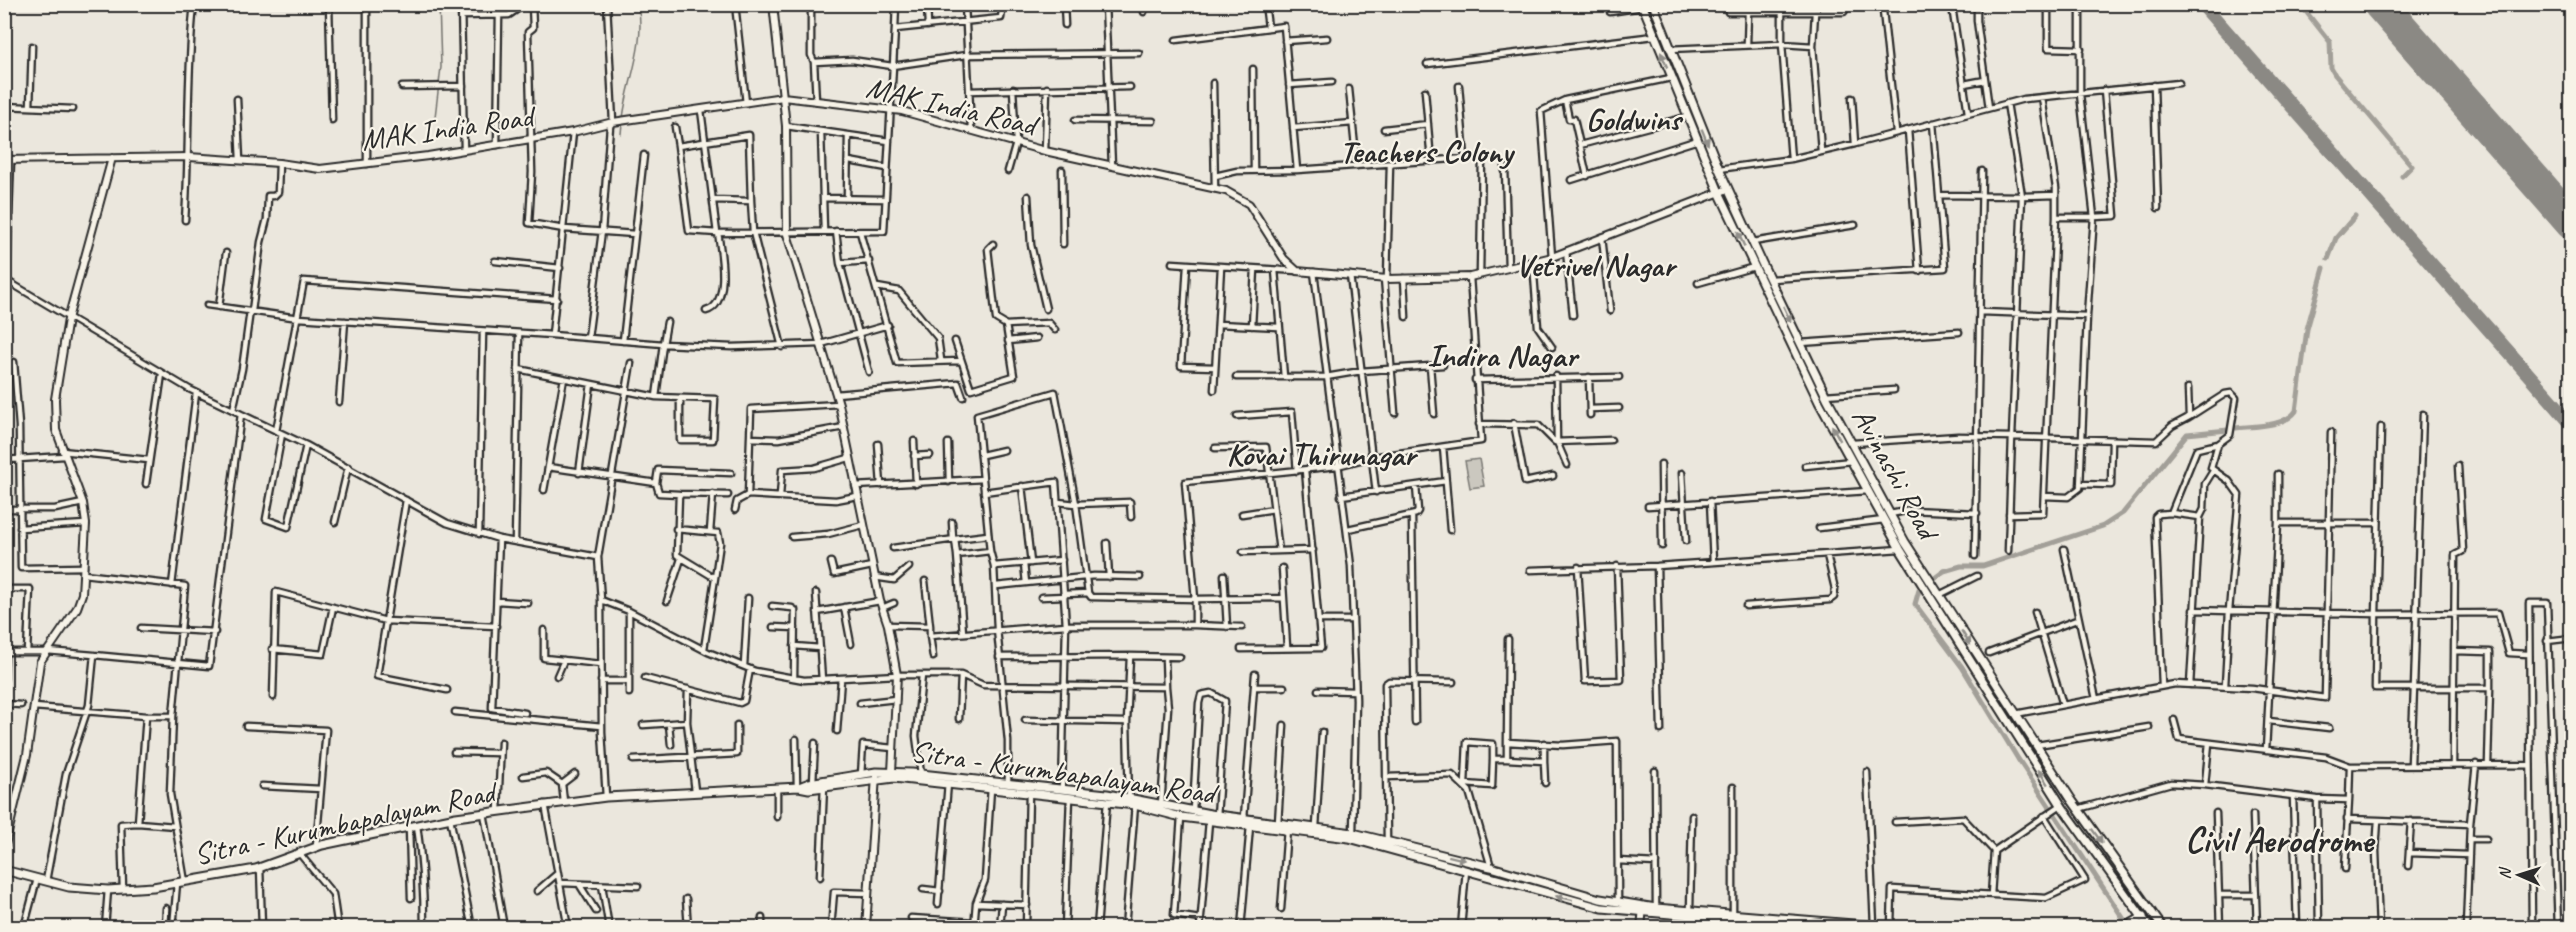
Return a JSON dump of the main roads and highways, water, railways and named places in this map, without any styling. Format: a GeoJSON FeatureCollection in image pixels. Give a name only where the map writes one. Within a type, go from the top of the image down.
{"type":"FeatureCollection","features":[{"type":"Feature","properties":{"kind":"main road","name":"Avinashi Road"},"geometry":{"type":"LineString","coordinates":[[1653,4],[1719,170],[1752,242],[1825,395],[1853,443],[1921,573]]}},
{"type":"Feature","properties":{"kind":"main road","name":"Avinashi Road"},"geometry":{"type":"LineString","coordinates":[[1643,6],[1686,117],[1754,267],[1819,402],[1900,549],[1934,591],[2078,809],[2163,927]]}},
{"type":"Feature","properties":{"kind":"main road","name":"Avinashi Road"},"geometry":{"type":"LineString","coordinates":[[1934,591],[2061,806],[2140,918],[2150,927]]}},
{"type":"Feature","properties":{"kind":"main road","name":"Sitra - Kurumbapalayam Road"},"geometry":{"type":"LineString","coordinates":[[4,870],[69,887],[123,890],[185,882],[260,867],[316,847],[450,818],[606,797],[798,787],[813,782],[861,775],[876,776],[892,772],[1062,789],[1249,821],[1353,833],[1491,867],[1643,909],[1831,927]]}},
{"type":"Feature","properties":{"kind":"main road"},"geometry":{"type":"LineString","coordinates":[[798,787],[824,786],[876,776],[1107,802],[1132,802],[1181,817],[1209,821],[1249,821],[1349,838],[1602,908],[1643,909]]}},
{"type":"Feature","properties":{"kind":"main road"},"geometry":{"type":"LineString","coordinates":[[2061,806],[2073,801]]}},
{"type":"Feature","properties":{"kind":"main road","name":"Sitra - Kurumbapalayam Road"},"geometry":{"type":"LineString","coordinates":[[1643,909],[1733,914],[1841,925],[1902,927]]}},
{"type":"Feature","properties":{"kind":"main road"},"geometry":{"type":"LineString","coordinates":[[2123,927],[2140,918]]}},
{"type":"Feature","properties":{"kind":"waterway"},"geometry":{"type":"LineString","coordinates":[[435,117],[441,67],[439,4]]}},
{"type":"Feature","properties":{"kind":"waterway"},"geometry":{"type":"LineString","coordinates":[[623,118],[640,34],[638,4]]}},
{"type":"Feature","properties":{"kind":"waterway"},"geometry":{"type":"LineString","coordinates":[[2300,4],[2330,42],[2331,68],[2335,75],[2412,166],[2402,176]]}},
{"type":"Feature","properties":{"kind":"waterway"},"geometry":{"type":"LineString","coordinates":[[621,134],[622,123]]}},
{"type":"Feature","properties":{"kind":"waterway"},"geometry":{"type":"LineString","coordinates":[[2328,259],[2336,238],[2355,216]]}},
{"type":"Feature","properties":{"kind":"waterway"},"geometry":{"type":"LineString","coordinates":[[2236,428],[2277,423],[2296,411],[2307,329],[2324,268]]}},
{"type":"Feature","properties":{"kind":"waterway"},"geometry":{"type":"LineString","coordinates":[[2129,927],[2018,759],[1962,667],[1915,604],[1919,590],[1944,571],[1961,566],[1983,566],[2103,526],[2123,513],[2187,434],[2228,430]]}},
{"type":"Feature","properties":{"kind":"district","name":"Goldwins"},"geometry":{"type":"Point","coordinates":[1633,119]}},
{"type":"Feature","properties":{"kind":"district","name":"Teachers Colony"},"geometry":{"type":"Point","coordinates":[1426,151]}},
{"type":"Feature","properties":{"kind":"district","name":"Vetrivel Nagar"},"geometry":{"type":"Point","coordinates":[1595,265]}},
{"type":"Feature","properties":{"kind":"district","name":"Indira Nagar"},"geometry":{"type":"Point","coordinates":[1502,355]}},
{"type":"Feature","properties":{"kind":"district","name":"Kovai Thirunagar"},"geometry":{"type":"Point","coordinates":[1321,454]}},
{"type":"Feature","properties":{"kind":"district","name":"Civil Aerodrome"},"geometry":{"type":"Point","coordinates":[2279,839]}}]}
